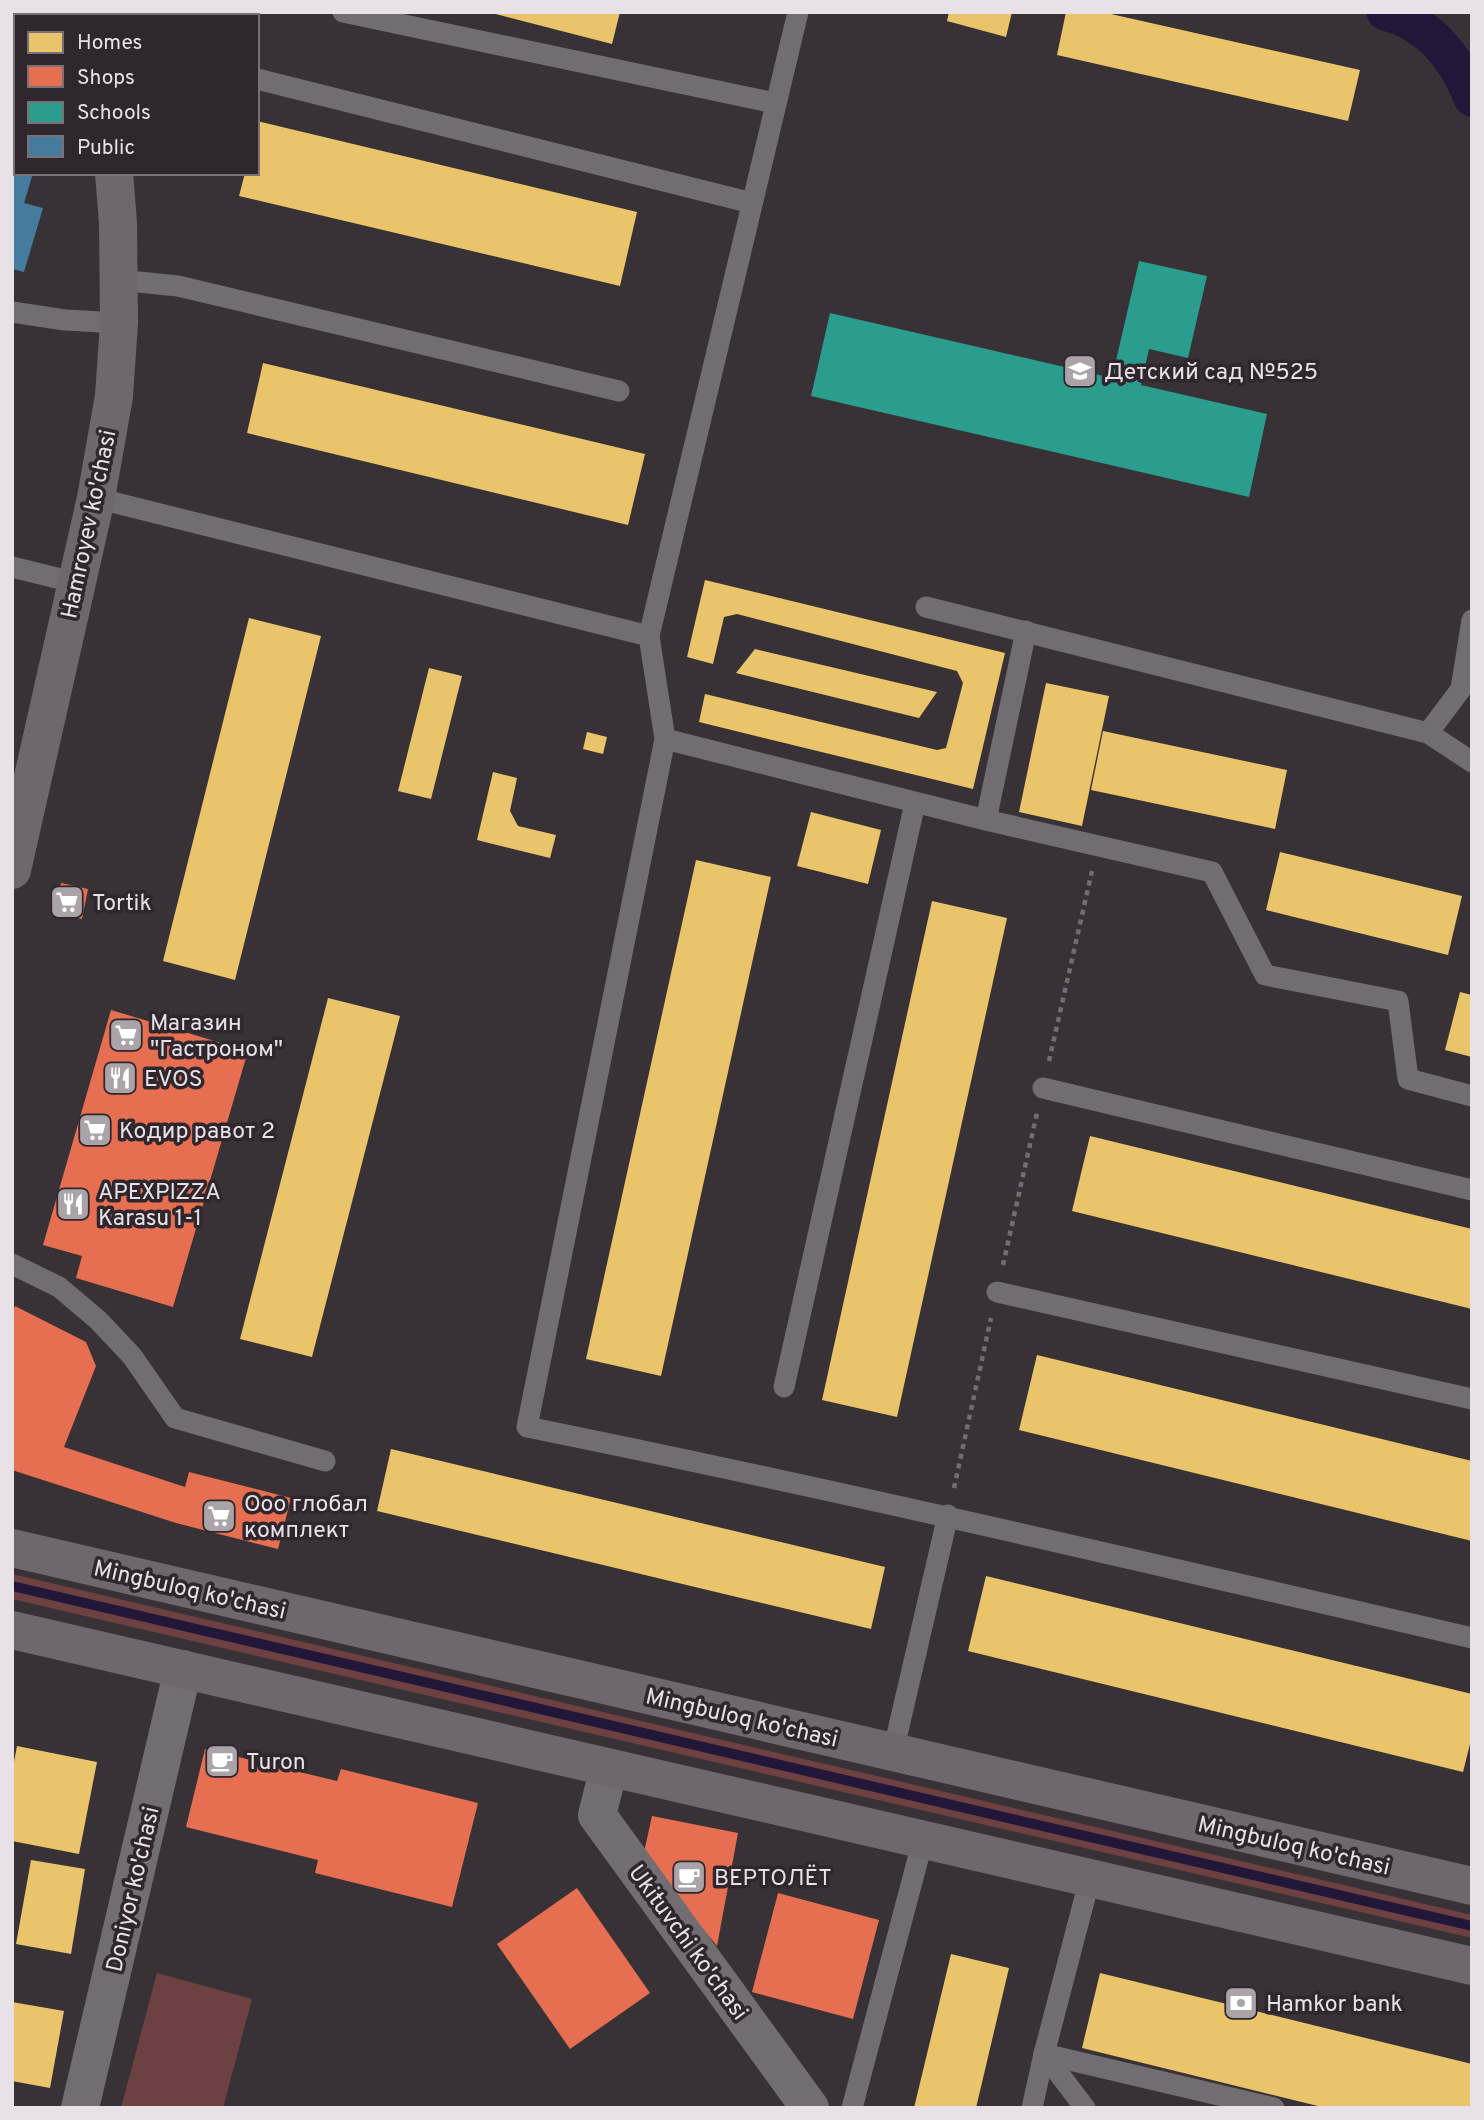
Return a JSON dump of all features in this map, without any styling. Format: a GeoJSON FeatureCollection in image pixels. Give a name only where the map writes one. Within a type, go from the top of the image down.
{"type":"FeatureCollection","features":[{"type":"Feature","properties":{"kind":"main road","name":"Hamroyev ko'chasi"},"geometry":{"type":"LineString","coordinates":[[12,870],[96,498],[114,396],[119,323],[114,175]]}},
{"type":"Feature","properties":{"kind":"main road","name":"Mingbuloq ko'chasi"},"geometry":{"type":"LineString","coordinates":[[12,1548],[1472,1886]]}},
{"type":"Feature","properties":{"kind":"main road"},"geometry":{"type":"LineString","coordinates":[[12,1630],[1472,1966]]}},
{"type":"Feature","properties":{"kind":"street","name":"Doniyor ko'chasi"},"geometry":{"type":"LineString","coordinates":[[80,2108],[183,1670]]}},
{"type":"Feature","properties":{"kind":"street","name":"Ukituvchi ko'chasi"},"geometry":{"type":"LineString","coordinates":[[608,1768],[597,1815],[810,2108]]}},
{"type":"Feature","properties":{"kind":"lane"},"geometry":{"type":"LineString","coordinates":[[343,12],[775,103]]}},
{"type":"Feature","properties":{"kind":"lane"},"geometry":{"type":"LineString","coordinates":[[798,12],[649,636],[665,739],[527,1427],[948,1515],[1472,1638]]}},
{"type":"Feature","properties":{"kind":"lane"},"geometry":{"type":"LineString","coordinates":[[259,80],[752,203]]}},
{"type":"Feature","properties":{"kind":"lane"},"geometry":{"type":"LineString","coordinates":[[119,280],[178,286],[620,391]]}},
{"type":"Feature","properties":{"kind":"lane"},"geometry":{"type":"LineString","coordinates":[[12,312],[65,320],[119,323]]}},
{"type":"Feature","properties":{"kind":"lane"},"geometry":{"type":"LineString","coordinates":[[96,498],[649,636]]}},
{"type":"Feature","properties":{"kind":"lane"},"geometry":{"type":"LineString","coordinates":[[12,567],[77,583]]}},
{"type":"Feature","properties":{"kind":"lane"},"geometry":{"type":"LineString","coordinates":[[926,607],[1428,733],[1472,762]]}},
{"type":"Feature","properties":{"kind":"lane"},"geometry":{"type":"LineString","coordinates":[[1428,733],[1461,689],[1472,620]]}},
{"type":"Feature","properties":{"kind":"lane"},"geometry":{"type":"LineString","coordinates":[[986,820],[1026,631]]}},
{"type":"Feature","properties":{"kind":"lane"},"geometry":{"type":"LineString","coordinates":[[665,739],[915,803],[1212,872],[1265,975],[1398,1001],[1408,1079],[1472,1096]]}},
{"type":"Feature","properties":{"kind":"lane"},"geometry":{"type":"LineString","coordinates":[[784,1387],[915,803]]}},
{"type":"Feature","properties":{"kind":"lane"},"geometry":{"type":"LineString","coordinates":[[1043,1088],[1472,1190]]}},
{"type":"Feature","properties":{"kind":"lane"},"geometry":{"type":"LineString","coordinates":[[12,1264],[58,1287],[98,1320],[132,1356],[175,1418],[325,1461]]}},
{"type":"Feature","properties":{"kind":"lane"},"geometry":{"type":"LineString","coordinates":[[997,1292],[1472,1399]]}},
{"type":"Feature","properties":{"kind":"lane"},"geometry":{"type":"LineString","coordinates":[[893,1752],[948,1515]]}},
{"type":"Feature","properties":{"kind":"lane"},"geometry":{"type":"LineString","coordinates":[[852,2108],[923,1840]]}},
{"type":"Feature","properties":{"kind":"lane"},"geometry":{"type":"LineString","coordinates":[[1032,2108],[1090,1878]]}},
{"type":"Feature","properties":{"kind":"lane"},"geometry":{"type":"LineString","coordinates":[[1044,2054],[1085,2108]]}},
{"type":"Feature","properties":{"kind":"lane"},"geometry":{"type":"LineString","coordinates":[[1044,2054],[1274,2108]]}},
{"type":"Feature","properties":{"kind":"path"},"geometry":{"type":"LineString","coordinates":[[948,1515],[1097,846]]}},
{"type":"Feature","properties":{"kind":"shaded area"},"geometry":{"type":"Polygon","coordinates":[[[12,1574],[1472,1915],[1472,1938],[12,1599],[12,1574]]]}},
{"type":"Feature","properties":{"kind":"shaded area"},"geometry":{"type":"Polygon","coordinates":[[[157,1973],[252,1999],[223,2108],[121,2108],[157,1973]]]}},
{"type":"Feature","properties":{"kind":"building: Homes"},"geometry":{"type":"Polygon","coordinates":[[[488,12],[620,12],[612,44],[488,12]]]}},
{"type":"Feature","properties":{"kind":"building: Homes"},"geometry":{"type":"Polygon","coordinates":[[[949,12],[1012,12],[1006,37],[947,21],[949,12]]]}},
{"type":"Feature","properties":{"kind":"building: Homes"},"geometry":{"type":"Polygon","coordinates":[[[1066,12],[1102,12],[1360,70],[1348,121],[1057,55],[1066,12]]]}},
{"type":"Feature","properties":{"kind":"building: Homes"},"geometry":{"type":"Polygon","coordinates":[[[259,121],[637,212],[620,286],[239,196],[244,175],[259,175],[259,121]]]}},
{"type":"Feature","properties":{"kind":"building: Homes"},"geometry":{"type":"Polygon","coordinates":[[[263,363],[645,454],[628,525],[247,433],[263,363]]]}},
{"type":"Feature","properties":{"kind":"building: Homes"},"geometry":{"type":"Polygon","coordinates":[[[705,580],[1005,653],[973,789],[699,722],[705,694],[937,750],[946,748],[963,683],[957,671],[737,614],[724,617],[713,664],[687,657],[705,580]]]}},
{"type":"Feature","properties":{"kind":"building: Homes"},"geometry":{"type":"Polygon","coordinates":[[[249,618],[321,636],[235,980],[163,961],[249,618]]]}},
{"type":"Feature","properties":{"kind":"building: Homes"},"geometry":{"type":"Polygon","coordinates":[[[755,649],[937,692],[919,718],[736,673],[755,649]]]}},
{"type":"Feature","properties":{"kind":"building: Homes"},"geometry":{"type":"Polygon","coordinates":[[[429,668],[462,676],[431,799],[398,791],[429,668]]]}},
{"type":"Feature","properties":{"kind":"building: Homes"},"geometry":{"type":"Polygon","coordinates":[[[1046,683],[1109,696],[1082,826],[1019,812],[1046,683]]]}},
{"type":"Feature","properties":{"kind":"building: Homes"},"geometry":{"type":"Polygon","coordinates":[[[1103,731],[1287,770],[1275,829],[1091,790],[1103,731]]]}},
{"type":"Feature","properties":{"kind":"building: Homes"},"geometry":{"type":"Polygon","coordinates":[[[587,732],[607,737],[603,754],[583,749],[587,732]]]}},
{"type":"Feature","properties":{"kind":"building: Homes"},"geometry":{"type":"Polygon","coordinates":[[[493,772],[517,778],[510,811],[518,826],[556,835],[550,858],[477,840],[493,772]]]}},
{"type":"Feature","properties":{"kind":"building: Homes"},"geometry":{"type":"Polygon","coordinates":[[[811,812],[881,830],[868,884],[797,866],[811,812]]]}},
{"type":"Feature","properties":{"kind":"building: Homes"},"geometry":{"type":"Polygon","coordinates":[[[1280,852],[1462,896],[1448,955],[1266,910],[1280,852]]]}},
{"type":"Feature","properties":{"kind":"building: Homes"},"geometry":{"type":"Polygon","coordinates":[[[696,860],[771,877],[661,1376],[586,1359],[696,860]]]}},
{"type":"Feature","properties":{"kind":"building: Homes"},"geometry":{"type":"Polygon","coordinates":[[[932,901],[1007,918],[897,1417],[822,1400],[932,901]]]}},
{"type":"Feature","properties":{"kind":"building: Homes"},"geometry":{"type":"Polygon","coordinates":[[[1460,992],[1472,995],[1472,1057],[1445,1050],[1460,992]]]}},
{"type":"Feature","properties":{"kind":"building: Homes"},"geometry":{"type":"Polygon","coordinates":[[[328,998],[400,1016],[312,1357],[240,1339],[328,998]]]}},
{"type":"Feature","properties":{"kind":"building: Homes"},"geometry":{"type":"Polygon","coordinates":[[[1090,1136],[1472,1229],[1472,1309],[1072,1211],[1090,1136]]]}},
{"type":"Feature","properties":{"kind":"building: Homes"},"geometry":{"type":"Polygon","coordinates":[[[1037,1355],[1472,1461],[1472,1541],[1019,1430],[1037,1355]]]}},
{"type":"Feature","properties":{"kind":"building: Homes"},"geometry":{"type":"Polygon","coordinates":[[[391,1449],[885,1567],[871,1629],[377,1511],[391,1449]]]}},
{"type":"Feature","properties":{"kind":"building: Homes"},"geometry":{"type":"Polygon","coordinates":[[[986,1576],[1472,1694],[1472,1736],[1463,1772],[968,1651],[986,1576]]]}},
{"type":"Feature","properties":{"kind":"building: Homes"},"geometry":{"type":"Polygon","coordinates":[[[17,1746],[97,1762],[79,1854],[12,1841],[12,1772],[17,1746]]]}},
{"type":"Feature","properties":{"kind":"building: Homes"},"geometry":{"type":"Polygon","coordinates":[[[31,1860],[85,1869],[71,1954],[16,1944],[31,1860]]]}},
{"type":"Feature","properties":{"kind":"building: Homes"},"geometry":{"type":"Polygon","coordinates":[[[951,1954],[1009,1968],[976,2108],[914,2108],[951,1954]]]}},
{"type":"Feature","properties":{"kind":"building: Homes"},"geometry":{"type":"Polygon","coordinates":[[[1100,1973],[1472,2064],[1472,2108],[1326,2108],[1082,2048],[1100,1973]]]}},
{"type":"Feature","properties":{"kind":"building: Homes"},"geometry":{"type":"Polygon","coordinates":[[[12,2002],[64,2011],[50,2088],[12,2081],[12,2002]]]}},
{"type":"Feature","properties":{"kind":"building: Shops"},"geometry":{"type":"Polygon","coordinates":[[[61,883],[88,889],[82,919],[55,913],[61,883]]]}},
{"type":"Feature","properties":{"kind":"building: Shops"},"geometry":{"type":"Polygon","coordinates":[[[111,1010],[248,1051],[173,1307],[76,1278],[82,1256],[43,1245],[111,1010]]]}},
{"type":"Feature","properties":{"kind":"building: Shops"},"geometry":{"type":"Polygon","coordinates":[[[15,1306],[86,1342],[96,1366],[64,1447],[185,1487],[189,1472],[291,1498],[278,1549],[176,1523],[12,1470],[12,1312],[15,1306]]]}},
{"type":"Feature","properties":{"kind":"building: Shops"},"geometry":{"type":"Polygon","coordinates":[[[205,1749],[337,1781],[341,1769],[478,1803],[452,1907],[315,1873],[318,1860],[186,1827],[205,1749]]]}},
{"type":"Feature","properties":{"kind":"building: Shops"},"geometry":{"type":"Polygon","coordinates":[[[652,1816],[738,1833],[717,1946],[643,1857],[652,1816]]]}},
{"type":"Feature","properties":{"kind":"building: Shops"},"geometry":{"type":"Polygon","coordinates":[[[577,1888],[650,1993],[570,2049],[497,1944],[577,1888]]]}},
{"type":"Feature","properties":{"kind":"building: Shops"},"geometry":{"type":"Polygon","coordinates":[[[778,1893],[879,1920],[853,2019],[752,1992],[778,1893]]]}},
{"type":"Feature","properties":{"kind":"building: Schools"},"geometry":{"type":"Polygon","coordinates":[[[1139,261],[1207,276],[1188,358],[1149,349],[1141,385],[1267,414],[1249,497],[811,396],[830,313],[1112,378],[1139,261]]]}},
{"type":"Feature","properties":{"kind":"building: Public"},"geometry":{"type":"Polygon","coordinates":[[[12,157],[14,175],[32,175],[24,203],[43,208],[24,272],[12,269],[12,157]]]}},
{"type":"Feature","properties":{"kind":"waterway"},"geometry":{"type":"LineString","coordinates":[[1385,12],[1401,17],[1428,33],[1458,69],[1472,98]]}},
{"type":"Feature","properties":{"kind":"waterway"},"geometry":{"type":"LineString","coordinates":[[12,1586],[1472,1926]]}},
{"type":"Feature","properties":{"kind":"place","name":"Детский сад №525"},"geometry":{"type":"Point","coordinates":[1080,371]}},
{"type":"Feature","properties":{"kind":"place","name":"Tortik"},"geometry":{"type":"Point","coordinates":[67,902]}},
{"type":"Feature","properties":{"kind":"place","name":"Магазин \"Гастроном\""},"geometry":{"type":"Point","coordinates":[126,1035]}},
{"type":"Feature","properties":{"kind":"place","name":"EVOS"},"geometry":{"type":"Point","coordinates":[120,1078]}},
{"type":"Feature","properties":{"kind":"place","name":"Кодир равот 2"},"geometry":{"type":"Point","coordinates":[95,1130]}},
{"type":"Feature","properties":{"kind":"place","name":"APEXPIZZA Karasu 1-1"},"geometry":{"type":"Point","coordinates":[73,1204]}},
{"type":"Feature","properties":{"kind":"place","name":"Ооо глобал комплект"},"geometry":{"type":"Point","coordinates":[219,1516]}},
{"type":"Feature","properties":{"kind":"place","name":"Turon"},"geometry":{"type":"Point","coordinates":[222,1761]}},
{"type":"Feature","properties":{"kind":"place","name":"ВЕРТОЛЁТ"},"geometry":{"type":"Point","coordinates":[689,1877]}},
{"type":"Feature","properties":{"kind":"place","name":"Hamkor bank"},"geometry":{"type":"Point","coordinates":[1241,2003]}}]}
